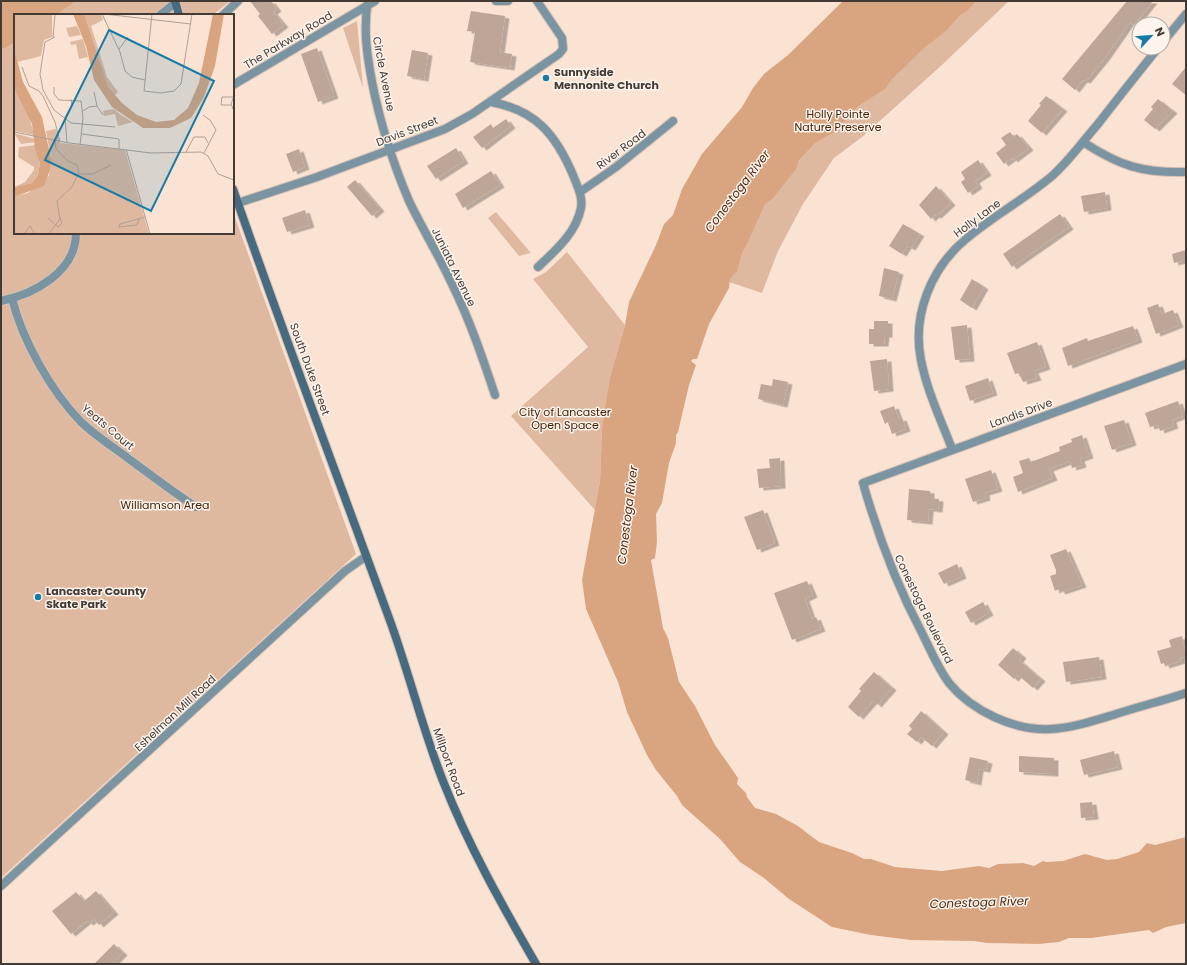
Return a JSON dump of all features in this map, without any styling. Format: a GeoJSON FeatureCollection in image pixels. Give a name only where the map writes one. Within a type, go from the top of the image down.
{"type":"FeatureCollection","features":[{"type":"Feature","properties":{"kind":"main road"},"geometry":{"type":"LineString","coordinates":[[175,2],[179,14]]}},
{"type":"Feature","properties":{"kind":"main road","name":"South Duke Street"},"geometry":{"type":"LineString","coordinates":[[234,192],[365,557]]}},
{"type":"Feature","properties":{"kind":"main road","name":"Millport Road"},"geometry":{"type":"LineString","coordinates":[[365,557],[396,638],[443,782],[467,837],[536,964]]}},
{"type":"Feature","properties":{"kind":"street"},"geometry":{"type":"LineString","coordinates":[[224,14],[238,1]]}},
{"type":"Feature","properties":{"kind":"street","name":"The Parkway Road"},"geometry":{"type":"LineString","coordinates":[[234,84],[367,3],[375,1]]}},
{"type":"Feature","properties":{"kind":"street"},"geometry":{"type":"LineString","coordinates":[[496,1],[508,1]]}},
{"type":"Feature","properties":{"kind":"street","name":"Davis Street"},"geometry":{"type":"LineString","coordinates":[[238,203],[390,151],[445,129],[491,102],[559,54],[564,44],[562,38],[537,1]]}},
{"type":"Feature","properties":{"kind":"street"},"geometry":{"type":"LineString","coordinates":[[161,14],[175,2]]}},
{"type":"Feature","properties":{"kind":"street","name":"Circle Avenue"},"geometry":{"type":"LineString","coordinates":[[367,3],[365,26],[367,57],[375,95],[390,151]]}},
{"type":"Feature","properties":{"kind":"street"},"geometry":{"type":"LineString","coordinates":[[1171,32],[1186,14]]}},
{"type":"Feature","properties":{"kind":"street","name":"Holly Lane"},"geometry":{"type":"LineString","coordinates":[[952,449],[927,383],[921,360],[919,340],[920,321],[930,284],[952,252],[967,238],[1052,176],[1083,142],[1152,56]]}},
{"type":"Feature","properties":{"kind":"street"},"geometry":{"type":"LineString","coordinates":[[491,102],[504,104],[524,113],[547,130],[555,140],[580,192],[581,208],[572,230],[556,251],[538,267]]}},
{"type":"Feature","properties":{"kind":"street","name":"River Road"},"geometry":{"type":"LineString","coordinates":[[580,192],[652,140],[673,121]]}},
{"type":"Feature","properties":{"kind":"street"},"geometry":{"type":"LineString","coordinates":[[1083,142],[1124,165],[1162,172],[1186,172]]}},
{"type":"Feature","properties":{"kind":"street","name":"Juniata Avenue"},"geometry":{"type":"LineString","coordinates":[[390,151],[410,202],[451,282],[470,325],[495,395]]}},
{"type":"Feature","properties":{"kind":"street"},"geometry":{"type":"LineString","coordinates":[[1,300],[32,292],[54,277],[72,251],[76,234]]}},
{"type":"Feature","properties":{"kind":"street","name":"Yeats Court"},"geometry":{"type":"LineString","coordinates":[[12,298],[22,328],[35,354],[53,386],[82,423],[196,507]]}},
{"type":"Feature","properties":{"kind":"street","name":"Landis Drive"},"geometry":{"type":"LineString","coordinates":[[863,483],[1186,364]]}},
{"type":"Feature","properties":{"kind":"street","name":"Conestoga Boulevard"},"geometry":{"type":"LineString","coordinates":[[863,483],[878,533],[912,615],[943,673],[959,692],[974,705],[1011,723],[1025,727],[1051,729],[1087,722],[1186,693]]}},
{"type":"Feature","properties":{"kind":"street","name":"Eshelman Mill Road"},"geometry":{"type":"LineString","coordinates":[[1,886],[339,577],[365,557]]}},
{"type":"Feature","properties":{"kind":"green space"},"geometry":{"type":"Polygon","coordinates":[[[76,1],[230,1],[214,14],[57,14],[76,1]]]}},
{"type":"Feature","properties":{"kind":"green space","name":"Holly Pointe Nature Preserve"},"geometry":{"type":"Polygon","coordinates":[[[938,1],[1009,1],[943,64],[862,137],[834,158],[803,204],[778,251],[762,293],[711,276],[729,234],[938,1]]]}},
{"type":"Feature","properties":{"kind":"green space"},"geometry":{"type":"Polygon","coordinates":[[[357,21],[363,88],[343,28],[357,21]]]}},
{"type":"Feature","properties":{"kind":"green space","name":"Williamson Area"},"geometry":{"type":"Polygon","coordinates":[[[14,44],[14,234],[234,234],[234,215],[356,554],[1,878],[1,50],[14,44]]]}},
{"type":"Feature","properties":{"kind":"green space"},"geometry":{"type":"Polygon","coordinates":[[[496,212],[531,253],[519,256],[488,218],[496,212]]]}},
{"type":"Feature","properties":{"kind":"green space","name":"City of Lancaster Open Space"},"geometry":{"type":"Polygon","coordinates":[[[567,252],[625,325],[610,377],[606,400],[602,427],[600,481],[595,510],[511,416],[588,347],[533,279],[546,272],[567,252]]]}},
{"type":"Feature","properties":{"kind":"water"},"geometry":{"type":"Polygon","coordinates":[[[1,1],[76,1],[57,14],[14,14],[14,44],[1,50],[1,1]]]}},
{"type":"Feature","properties":{"kind":"water","name":"Conestoga River"},"geometry":{"type":"Polygon","coordinates":[[[843,1],[976,1],[967,11],[960,15],[946,31],[924,48],[891,80],[885,89],[858,106],[836,131],[815,143],[799,160],[796,169],[773,198],[765,204],[742,253],[737,271],[730,279],[729,288],[709,324],[697,359],[693,359],[691,361],[696,365],[689,385],[676,435],[676,443],[669,463],[662,503],[656,514],[657,542],[655,558],[651,560],[663,628],[668,638],[679,682],[695,706],[715,745],[738,778],[737,784],[746,793],[747,797],[755,808],[776,814],[798,826],[819,842],[852,853],[864,859],[871,859],[895,867],[942,871],[979,866],[989,868],[998,864],[1023,863],[1034,866],[1043,861],[1063,861],[1085,854],[1107,860],[1117,859],[1139,852],[1147,843],[1155,845],[1186,837],[1186,923],[1166,927],[1153,933],[1149,930],[1091,938],[1069,938],[1059,942],[1038,944],[911,940],[871,935],[832,927],[789,899],[764,878],[740,862],[720,839],[682,805],[677,796],[656,770],[647,755],[627,712],[618,682],[586,609],[582,580],[600,481],[602,427],[610,377],[625,325],[629,302],[656,245],[664,224],[673,215],[682,189],[702,154],[742,107],[753,88],[764,74],[788,55],[843,1]]]}},
{"type":"Feature","properties":{"kind":"building"},"geometry":{"type":"Polygon","coordinates":[[[250,1],[271,1],[277,9],[273,12],[284,25],[272,34],[258,16],[260,14],[250,1]]]}},
{"type":"Feature","properties":{"kind":"building"},"geometry":{"type":"Polygon","coordinates":[[[1127,1],[1153,1],[1141,16],[1131,16],[1131,23],[1130,22],[1105,58],[1086,81],[1083,80],[1075,90],[1062,79],[1127,1]]]}},
{"type":"Feature","properties":{"kind":"building"},"geometry":{"type":"Polygon","coordinates":[[[471,11],[505,16],[500,52],[512,54],[510,68],[470,62],[475,32],[467,31],[471,11]]]}},
{"type":"Feature","properties":{"kind":"building"},"geometry":{"type":"Polygon","coordinates":[[[317,48],[334,96],[318,102],[301,54],[317,48]]]}},
{"type":"Feature","properties":{"kind":"building"},"geometry":{"type":"Polygon","coordinates":[[[412,50],[428,53],[424,79],[407,76],[412,50]]]}},
{"type":"Feature","properties":{"kind":"building"},"geometry":{"type":"Polygon","coordinates":[[[1186,67],[1186,95],[1172,84],[1186,67]]]}},
{"type":"Feature","properties":{"kind":"building"},"geometry":{"type":"Polygon","coordinates":[[[1046,96],[1063,109],[1042,133],[1028,121],[1041,105],[1039,104],[1046,96]]]}},
{"type":"Feature","properties":{"kind":"building"},"geometry":{"type":"Polygon","coordinates":[[[1158,99],[1173,111],[1155,129],[1144,120],[1153,109],[1151,107],[1158,99]]]}},
{"type":"Feature","properties":{"kind":"building"},"geometry":{"type":"Polygon","coordinates":[[[506,119],[511,126],[482,148],[473,137],[491,124],[493,128],[506,119]]]}},
{"type":"Feature","properties":{"kind":"building"},"geometry":{"type":"Polygon","coordinates":[[[1010,132],[1014,137],[1017,134],[1029,148],[1013,160],[1012,158],[1004,164],[996,153],[1006,145],[1001,138],[1010,132]]]}},
{"type":"Feature","properties":{"kind":"building"},"geometry":{"type":"Polygon","coordinates":[[[456,148],[464,161],[436,179],[427,166],[456,148]]]}},
{"type":"Feature","properties":{"kind":"building"},"geometry":{"type":"Polygon","coordinates":[[[299,149],[305,167],[293,172],[286,154],[299,149]]]}},
{"type":"Feature","properties":{"kind":"building"},"geometry":{"type":"Polygon","coordinates":[[[978,160],[987,173],[975,181],[978,186],[968,193],[961,182],[965,179],[961,172],[978,160]]]}},
{"type":"Feature","properties":{"kind":"building"},"geometry":{"type":"Polygon","coordinates":[[[491,171],[500,185],[463,208],[455,194],[491,171]]]}},
{"type":"Feature","properties":{"kind":"building"},"geometry":{"type":"Polygon","coordinates":[[[355,180],[380,209],[372,216],[347,187],[355,180]]]}},
{"type":"Feature","properties":{"kind":"building"},"geometry":{"type":"Polygon","coordinates":[[[936,186],[951,203],[937,216],[935,215],[931,219],[919,205],[936,186]]]}},
{"type":"Feature","properties":{"kind":"building"},"geometry":{"type":"Polygon","coordinates":[[[1105,192],[1107,208],[1084,212],[1081,196],[1105,192]]]}},
{"type":"Feature","properties":{"kind":"building"},"geometry":{"type":"Polygon","coordinates":[[[305,210],[310,225],[287,232],[282,218],[305,210]]]}},
{"type":"Feature","properties":{"kind":"building"},"geometry":{"type":"Polygon","coordinates":[[[1060,214],[1069,227],[1012,267],[1003,254],[1060,214]]]}},
{"type":"Feature","properties":{"kind":"building"},"geometry":{"type":"Polygon","coordinates":[[[903,224],[920,234],[911,248],[907,246],[902,254],[889,246],[903,224]]]}},
{"type":"Feature","properties":{"kind":"building"},"geometry":{"type":"Polygon","coordinates":[[[1186,250],[1186,260],[1174,263],[1172,254],[1186,250]]]}},
{"type":"Feature","properties":{"kind":"building"},"geometry":{"type":"Polygon","coordinates":[[[884,268],[899,272],[892,299],[879,296],[884,268]]]}},
{"type":"Feature","properties":{"kind":"building"},"geometry":{"type":"Polygon","coordinates":[[[972,279],[984,287],[972,308],[960,300],[972,279]]]}},
{"type":"Feature","properties":{"kind":"building"},"geometry":{"type":"Polygon","coordinates":[[[1158,304],[1162,314],[1173,310],[1179,325],[1156,334],[1147,308],[1158,304]]]}},
{"type":"Feature","properties":{"kind":"building"},"geometry":{"type":"Polygon","coordinates":[[[874,321],[888,321],[888,335],[885,335],[884,344],[869,344],[869,329],[874,329],[874,321]]]}},
{"type":"Feature","properties":{"kind":"building"},"geometry":{"type":"Polygon","coordinates":[[[967,325],[970,359],[955,360],[951,327],[967,325]]]}},
{"type":"Feature","properties":{"kind":"building"},"geometry":{"type":"Polygon","coordinates":[[[1133,326],[1138,340],[1068,366],[1062,348],[1087,338],[1088,341],[1133,326]]]}},
{"type":"Feature","properties":{"kind":"building"},"geometry":{"type":"Polygon","coordinates":[[[1037,342],[1046,367],[1034,371],[1037,378],[1023,382],[1019,373],[1015,374],[1007,353],[1037,342]]]}},
{"type":"Feature","properties":{"kind":"building"},"geometry":{"type":"Polygon","coordinates":[[[887,359],[889,389],[874,391],[870,361],[887,359]]]}},
{"type":"Feature","properties":{"kind":"building"},"geometry":{"type":"Polygon","coordinates":[[[988,378],[993,393],[970,401],[965,386],[988,378]]]}},
{"type":"Feature","properties":{"kind":"building"},"geometry":{"type":"Polygon","coordinates":[[[773,379],[788,382],[783,405],[758,399],[761,384],[772,386],[773,379]]]}},
{"type":"Feature","properties":{"kind":"building"},"geometry":{"type":"Polygon","coordinates":[[[1178,401],[1183,416],[1172,420],[1174,426],[1160,431],[1158,425],[1150,427],[1145,413],[1178,401]]]}},
{"type":"Feature","properties":{"kind":"building"},"geometry":{"type":"Polygon","coordinates":[[[894,406],[899,419],[902,418],[906,429],[892,434],[888,422],[885,424],[880,411],[894,406]]]}},
{"type":"Feature","properties":{"kind":"building"},"geometry":{"type":"Polygon","coordinates":[[[1124,420],[1132,443],[1112,450],[1104,426],[1124,420]]]}},
{"type":"Feature","properties":{"kind":"building"},"geometry":{"type":"Polygon","coordinates":[[[1082,435],[1089,456],[1080,459],[1082,465],[1072,468],[1070,461],[1049,469],[1053,478],[1018,492],[1013,477],[1023,473],[1019,461],[1029,458],[1031,462],[1060,451],[1059,447],[1072,442],[1071,439],[1082,435]]]}},
{"type":"Feature","properties":{"kind":"building"},"geometry":{"type":"Polygon","coordinates":[[[780,458],[781,486],[759,488],[757,469],[770,468],[769,459],[780,458]]]}},
{"type":"Feature","properties":{"kind":"building"},"geometry":{"type":"Polygon","coordinates":[[[991,470],[998,489],[985,493],[986,498],[973,502],[965,479],[991,470]]]}},
{"type":"Feature","properties":{"kind":"building"},"geometry":{"type":"Polygon","coordinates":[[[909,489],[930,491],[930,498],[939,499],[938,510],[929,509],[928,522],[907,520],[909,489]]]}},
{"type":"Feature","properties":{"kind":"building"},"geometry":{"type":"Polygon","coordinates":[[[763,510],[775,543],[757,550],[744,517],[763,510]]]}},
{"type":"Feature","properties":{"kind":"building"},"geometry":{"type":"Polygon","coordinates":[[[1066,549],[1082,585],[1061,592],[1059,589],[1055,591],[1050,576],[1056,574],[1056,570],[1050,555],[1066,549]]]}},
{"type":"Feature","properties":{"kind":"building"},"geometry":{"type":"Polygon","coordinates":[[[957,564],[962,576],[944,584],[938,573],[957,564]]]}},
{"type":"Feature","properties":{"kind":"building"},"geometry":{"type":"Polygon","coordinates":[[[807,581],[813,595],[805,599],[812,619],[816,617],[821,629],[792,640],[774,593],[807,581]]]}},
{"type":"Feature","properties":{"kind":"building"},"geometry":{"type":"Polygon","coordinates":[[[983,602],[989,613],[971,623],[965,612],[983,602]]]}},
{"type":"Feature","properties":{"kind":"building"},"geometry":{"type":"Polygon","coordinates":[[[1182,636],[1186,656],[1180,658],[1181,661],[1165,666],[1164,663],[1161,664],[1157,651],[1171,647],[1169,640],[1182,636]]]}},
{"type":"Feature","properties":{"kind":"building"},"geometry":{"type":"Polygon","coordinates":[[[1013,648],[1022,656],[1019,660],[1041,679],[1033,688],[1018,675],[1014,679],[998,665],[1013,648]]]}},
{"type":"Feature","properties":{"kind":"building"},"geometry":{"type":"Polygon","coordinates":[[[1099,657],[1102,677],[1066,682],[1063,662],[1099,657]]]}},
{"type":"Feature","properties":{"kind":"building"},"geometry":{"type":"Polygon","coordinates":[[[874,672],[892,688],[877,705],[873,701],[859,717],[848,707],[861,691],[859,689],[874,672]]]}},
{"type":"Feature","properties":{"kind":"building"},"geometry":{"type":"Polygon","coordinates":[[[921,711],[944,732],[932,746],[921,737],[917,742],[907,734],[912,729],[909,726],[921,711]]]}},
{"type":"Feature","properties":{"kind":"building"},"geometry":{"type":"Polygon","coordinates":[[[1114,751],[1118,767],[1084,775],[1080,760],[1114,751]]]}},
{"type":"Feature","properties":{"kind":"building"},"geometry":{"type":"Polygon","coordinates":[[[1019,756],[1054,758],[1054,774],[1019,772],[1019,756]]]}},
{"type":"Feature","properties":{"kind":"building"},"geometry":{"type":"Polygon","coordinates":[[[970,757],[988,761],[986,770],[979,769],[977,783],[965,780],[970,757]]]}},
{"type":"Feature","properties":{"kind":"building"},"geometry":{"type":"Polygon","coordinates":[[[1092,802],[1094,817],[1081,818],[1080,803],[1092,802]]]}},
{"type":"Feature","properties":{"kind":"building"},"geometry":{"type":"Polygon","coordinates":[[[96,891],[114,912],[99,925],[94,919],[89,923],[87,921],[71,934],[52,911],[76,892],[84,901],[96,891]]]}},
{"type":"Feature","properties":{"kind":"building"},"geometry":{"type":"Polygon","coordinates":[[[114,944],[123,953],[112,964],[94,964],[114,944]]]}},
{"type":"Feature","properties":{"kind":"place","name":"Sunnyside Mennonite Church"},"geometry":{"type":"Point","coordinates":[546,78]}},
{"type":"Feature","properties":{"kind":"place","name":"Lancaster County Skate Park"},"geometry":{"type":"Point","coordinates":[38,597]}}]}
